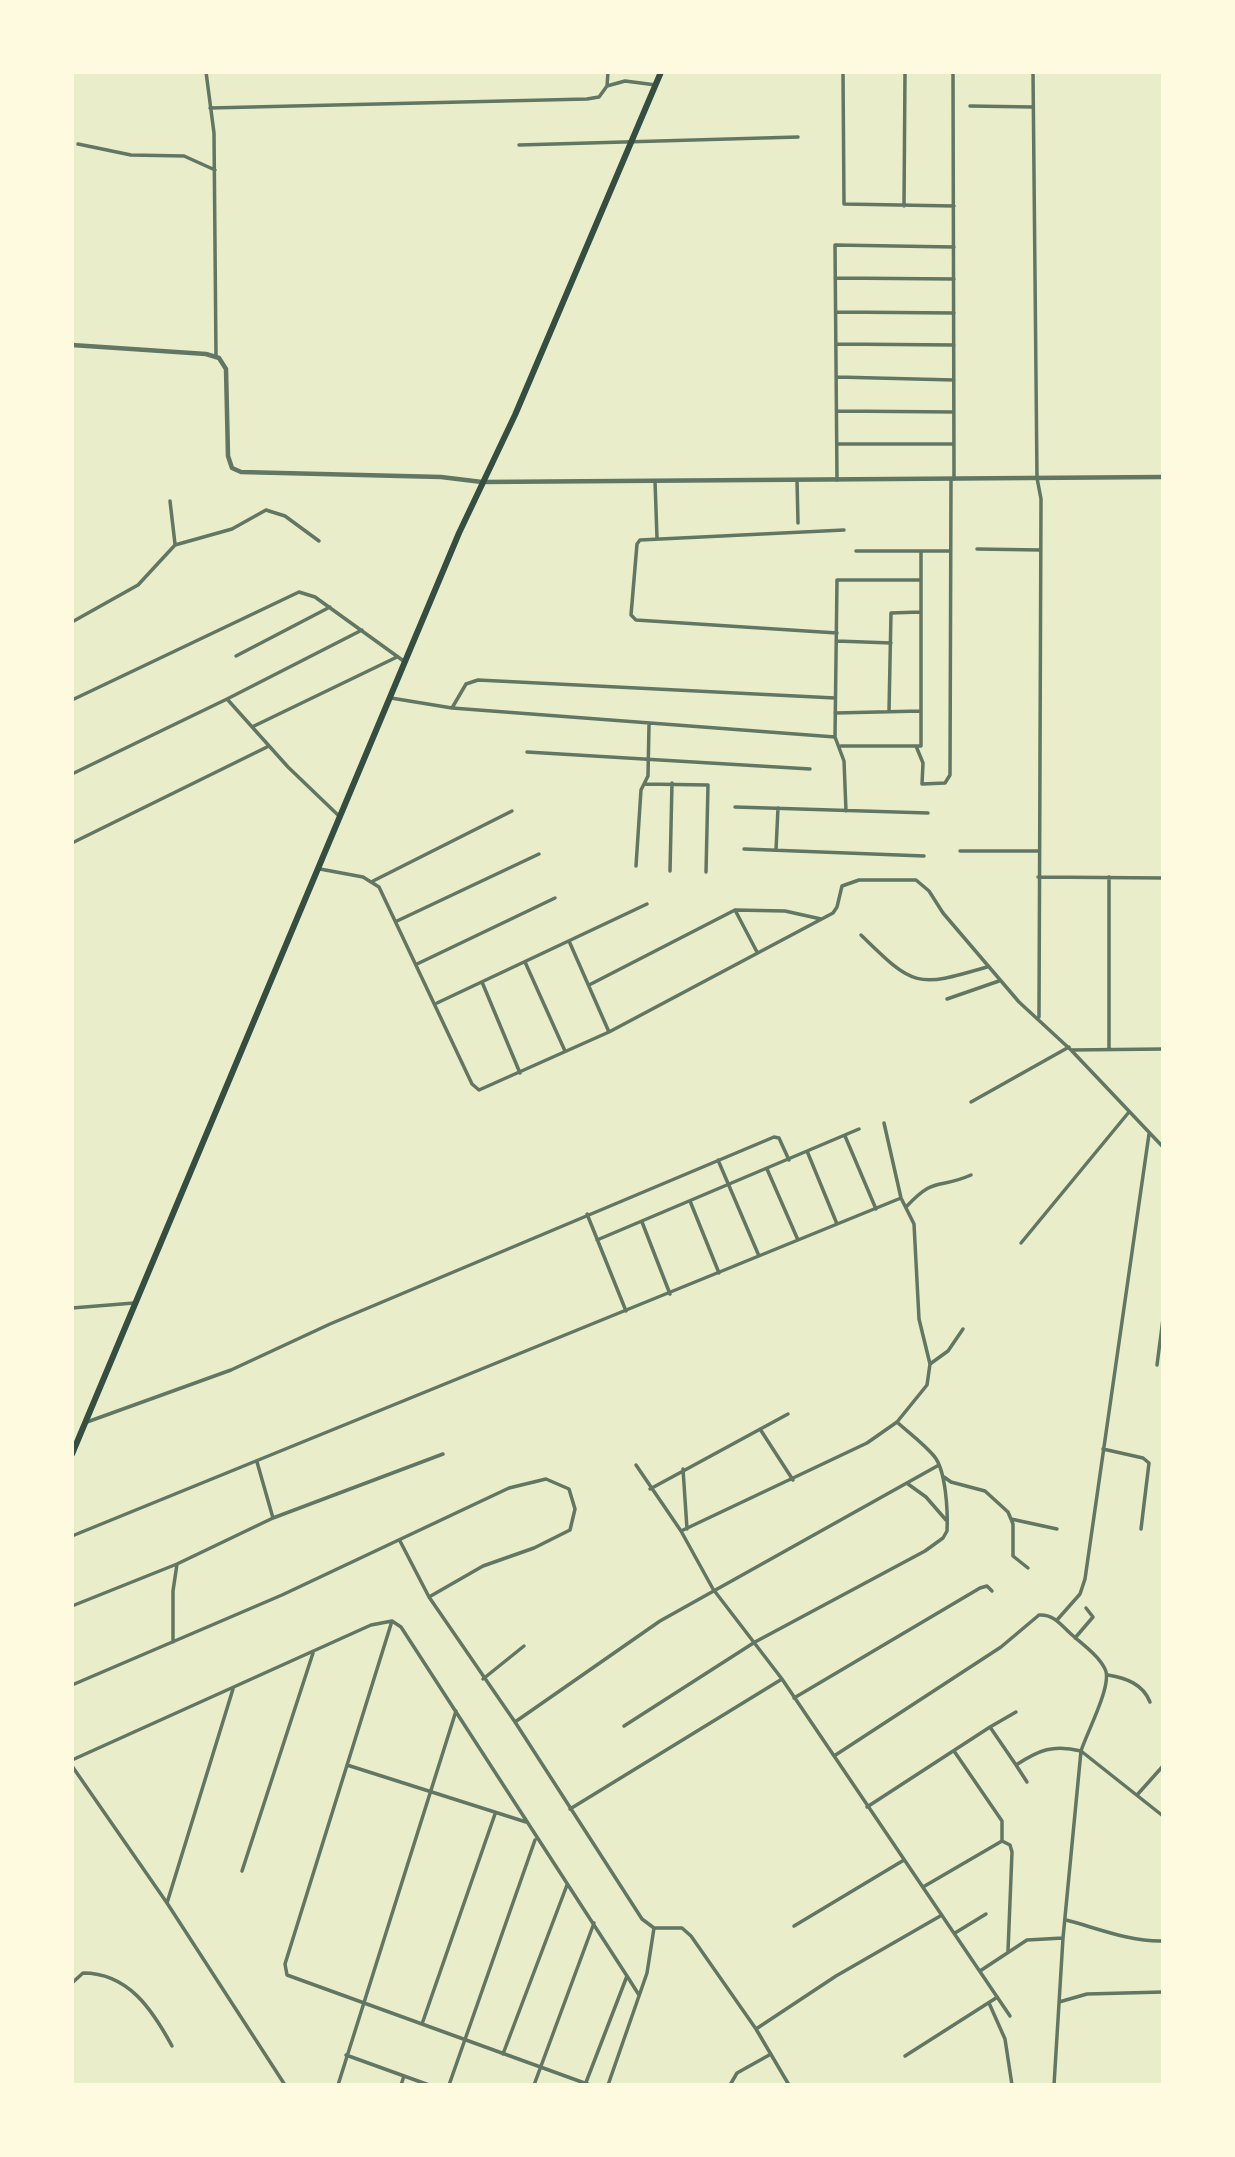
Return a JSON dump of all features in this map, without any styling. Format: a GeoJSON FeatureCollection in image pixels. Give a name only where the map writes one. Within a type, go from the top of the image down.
{"type":"FeatureCollection","features":[{"type":"Feature","properties":{"kind":"main road"},"geometry":{"type":"LineString","coordinates":[[72,1454],[482,482],[515,415],[661,72]]}},
{"type":"Feature","properties":{"kind":"street"},"geometry":{"type":"LineString","coordinates":[[216,356],[216,170],[205,72],[309,72]]}},
{"type":"Feature","properties":{"kind":"street"},"geometry":{"type":"LineString","coordinates":[[210,107],[587,99],[599,97],[607,86],[608,72]]}},
{"type":"Feature","properties":{"kind":"street"},"geometry":{"type":"LineString","coordinates":[[843,72],[843,202],[850,206],[954,206]]}},
{"type":"Feature","properties":{"kind":"street"},"geometry":{"type":"LineString","coordinates":[[904,206],[905,72]]}},
{"type":"Feature","properties":{"kind":"street"},"geometry":{"type":"LineString","coordinates":[[916,746],[923,763],[922,784],[944,783],[950,775],[949,551],[954,444],[953,72]]}},
{"type":"Feature","properties":{"kind":"street"},"geometry":{"type":"LineString","coordinates":[[1033,72],[1037,478],[1041,550],[1039,1017]]}},
{"type":"Feature","properties":{"kind":"street"},"geometry":{"type":"LineString","coordinates":[[607,86],[625,82],[656,85]]}},
{"type":"Feature","properties":{"kind":"street"},"geometry":{"type":"LineString","coordinates":[[970,106],[1033,107]]}},
{"type":"Feature","properties":{"kind":"street"},"geometry":{"type":"LineString","coordinates":[[519,145],[798,136]]}},
{"type":"Feature","properties":{"kind":"street"},"geometry":{"type":"LineString","coordinates":[[78,144],[131,155],[184,156],[202,161],[216,170]]}},
{"type":"Feature","properties":{"kind":"street"},"geometry":{"type":"LineString","coordinates":[[837,480],[835,245],[954,247]]}},
{"type":"Feature","properties":{"kind":"street"},"geometry":{"type":"LineString","coordinates":[[835,278],[954,279]]}},
{"type":"Feature","properties":{"kind":"street"},"geometry":{"type":"LineString","coordinates":[[836,312],[954,313]]}},
{"type":"Feature","properties":{"kind":"street"},"geometry":{"type":"LineString","coordinates":[[836,344],[954,345]]}},
{"type":"Feature","properties":{"kind":"street"},"geometry":{"type":"LineString","coordinates":[[72,345],[216,356],[222,360],[226,369],[228,456],[232,468],[248,472],[441,477],[482,482],[1163,477]]}},
{"type":"Feature","properties":{"kind":"street"},"geometry":{"type":"LineString","coordinates":[[836,377],[954,380]]}},
{"type":"Feature","properties":{"kind":"street"},"geometry":{"type":"LineString","coordinates":[[836,411],[954,412]]}},
{"type":"Feature","properties":{"kind":"street"},"geometry":{"type":"LineString","coordinates":[[837,444],[954,444]]}},
{"type":"Feature","properties":{"kind":"street"},"geometry":{"type":"LineString","coordinates":[[797,480],[798,523]]}},
{"type":"Feature","properties":{"kind":"street"},"geometry":{"type":"LineString","coordinates":[[655,481],[657,538]]}},
{"type":"Feature","properties":{"kind":"street"},"geometry":{"type":"LineString","coordinates":[[170,501],[175,545]]}},
{"type":"Feature","properties":{"kind":"street"},"geometry":{"type":"LineString","coordinates":[[72,622],[138,585],[175,545],[232,529],[270,510],[285,516],[319,541]]}},
{"type":"Feature","properties":{"kind":"street"},"geometry":{"type":"LineString","coordinates":[[837,633],[634,620],[631,615],[637,542],[657,538],[844,530]]}},
{"type":"Feature","properties":{"kind":"street"},"geometry":{"type":"LineString","coordinates":[[977,549],[1041,550]]}},
{"type":"Feature","properties":{"kind":"street"},"geometry":{"type":"LineString","coordinates":[[856,551],[949,551]]}},
{"type":"Feature","properties":{"kind":"street"},"geometry":{"type":"LineString","coordinates":[[840,746],[920,746],[921,551]]}},
{"type":"Feature","properties":{"kind":"street"},"geometry":{"type":"LineString","coordinates":[[846,811],[840,746],[835,737],[837,580],[920,580]]}},
{"type":"Feature","properties":{"kind":"street"},"geometry":{"type":"LineString","coordinates":[[72,700],[294,594],[306,592],[407,663]]}},
{"type":"Feature","properties":{"kind":"street"},"geometry":{"type":"LineString","coordinates":[[236,656],[330,607]]}},
{"type":"Feature","properties":{"kind":"street"},"geometry":{"type":"LineString","coordinates":[[889,712],[891,613],[920,612]]}},
{"type":"Feature","properties":{"kind":"street"},"geometry":{"type":"LineString","coordinates":[[72,774],[362,631]]}},
{"type":"Feature","properties":{"kind":"street"},"geometry":{"type":"LineString","coordinates":[[836,641],[891,643]]}},
{"type":"Feature","properties":{"kind":"street"},"geometry":{"type":"LineString","coordinates":[[252,727],[397,657]]}},
{"type":"Feature","properties":{"kind":"street"},"geometry":{"type":"LineString","coordinates":[[452,708],[466,684],[478,680],[835,698]]}},
{"type":"Feature","properties":{"kind":"street"},"geometry":{"type":"LineString","coordinates":[[391,698],[452,708],[835,737]]}},
{"type":"Feature","properties":{"kind":"street"},"geometry":{"type":"LineString","coordinates":[[227,699],[269,746],[342,818]]}},
{"type":"Feature","properties":{"kind":"street"},"geometry":{"type":"LineString","coordinates":[[835,713],[920,711]]}},
{"type":"Feature","properties":{"kind":"street"},"geometry":{"type":"LineString","coordinates":[[636,866],[644,784],[648,778],[649,724]]}},
{"type":"Feature","properties":{"kind":"street"},"geometry":{"type":"LineString","coordinates":[[72,843],[269,746]]}},
{"type":"Feature","properties":{"kind":"street"},"geometry":{"type":"LineString","coordinates":[[527,752],[810,769]]}},
{"type":"Feature","properties":{"kind":"street"},"geometry":{"type":"LineString","coordinates":[[644,784],[672,783],[709,787],[706,872]]}},
{"type":"Feature","properties":{"kind":"street"},"geometry":{"type":"LineString","coordinates":[[670,871],[672,783]]}},
{"type":"Feature","properties":{"kind":"street"},"geometry":{"type":"LineString","coordinates":[[735,807],[928,813]]}},
{"type":"Feature","properties":{"kind":"street"},"geometry":{"type":"LineString","coordinates":[[776,850],[778,808]]}},
{"type":"Feature","properties":{"kind":"street"},"geometry":{"type":"LineString","coordinates":[[320,869],[373,881],[512,811]]}},
{"type":"Feature","properties":{"kind":"street"},"geometry":{"type":"LineString","coordinates":[[744,849],[924,856]]}},
{"type":"Feature","properties":{"kind":"street"},"geometry":{"type":"LineString","coordinates":[[960,851],[1039,851]]}},
{"type":"Feature","properties":{"kind":"street"},"geometry":{"type":"LineString","coordinates":[[397,921],[539,854]]}},
{"type":"Feature","properties":{"kind":"street"},"geometry":{"type":"LineString","coordinates":[[1038,877],[1163,878]]}},
{"type":"Feature","properties":{"kind":"street"},"geometry":{"type":"LineString","coordinates":[[1109,877],[1109,1049]]}},
{"type":"Feature","properties":{"kind":"street"},"geometry":{"type":"LineString","coordinates":[[373,881],[397,921],[472,1084],[479,1090],[609,1032],[833,913],[838,907],[839,891],[848,884],[859,880],[916,880],[929,891],[943,913],[999,981],[1070,1048],[1163,1147]]}},
{"type":"Feature","properties":{"kind":"street"},"geometry":{"type":"LineString","coordinates":[[417,964],[555,898]]}},
{"type":"Feature","properties":{"kind":"street"},"geometry":{"type":"LineString","coordinates":[[436,1003],[647,904]]}},
{"type":"Feature","properties":{"kind":"street"},"geometry":{"type":"LineString","coordinates":[[589,985],[736,910],[785,911],[821,919]]}},
{"type":"Feature","properties":{"kind":"street"},"geometry":{"type":"LineString","coordinates":[[736,910],[757,953]]}},
{"type":"Feature","properties":{"kind":"street"},"geometry":{"type":"LineString","coordinates":[[861,935],[906,976],[920,982],[936,981],[987,967]]}},
{"type":"Feature","properties":{"kind":"street"},"geometry":{"type":"LineString","coordinates":[[569,940],[609,1032]]}},
{"type":"Feature","properties":{"kind":"street"},"geometry":{"type":"LineString","coordinates":[[525,961],[565,1051]]}},
{"type":"Feature","properties":{"kind":"street"},"geometry":{"type":"LineString","coordinates":[[947,999],[999,981]]}},
{"type":"Feature","properties":{"kind":"street"},"geometry":{"type":"LineString","coordinates":[[482,982],[520,1073]]}},
{"type":"Feature","properties":{"kind":"street"},"geometry":{"type":"LineString","coordinates":[[971,1102],[1070,1048],[1163,1049]]}},
{"type":"Feature","properties":{"kind":"street"},"geometry":{"type":"LineString","coordinates":[[1021,1243],[1129,1112]]}},
{"type":"Feature","properties":{"kind":"street"},"geometry":{"type":"LineString","coordinates":[[681,1531],[867,1443],[897,1422],[928,1385],[930,1364],[919,1319],[917,1240],[901,1198],[884,1123]]}},
{"type":"Feature","properties":{"kind":"street"},"geometry":{"type":"LineString","coordinates":[[597,1240],[859,1129]]}},
{"type":"Feature","properties":{"kind":"street"},"geometry":{"type":"LineString","coordinates":[[1057,1620],[1080,1594],[1085,1579],[1149,1133]]}},
{"type":"Feature","properties":{"kind":"street"},"geometry":{"type":"LineString","coordinates":[[85,1422],[155,1400],[231,1370],[587,1214],[776,1136],[789,1160]]}},
{"type":"Feature","properties":{"kind":"street"},"geometry":{"type":"LineString","coordinates":[[845,1136],[876,1209]]}},
{"type":"Feature","properties":{"kind":"street"},"geometry":{"type":"LineString","coordinates":[[807,1152],[838,1225]]}},
{"type":"Feature","properties":{"kind":"street"},"geometry":{"type":"LineString","coordinates":[[718,1160],[759,1256]]}},
{"type":"Feature","properties":{"kind":"street"},"geometry":{"type":"LineString","coordinates":[[767,1169],[798,1240]]}},
{"type":"Feature","properties":{"kind":"street"},"geometry":{"type":"LineString","coordinates":[[906,1208],[929,1185],[954,1183],[971,1175]]}},
{"type":"Feature","properties":{"kind":"street"},"geometry":{"type":"LineString","coordinates":[[72,1536],[901,1198]]}},
{"type":"Feature","properties":{"kind":"street"},"geometry":{"type":"LineString","coordinates":[[690,1201],[719,1273]]}},
{"type":"Feature","properties":{"kind":"street"},"geometry":{"type":"LineString","coordinates":[[587,1214],[626,1311]]}},
{"type":"Feature","properties":{"kind":"street"},"geometry":{"type":"LineString","coordinates":[[642,1222],[670,1294]]}},
{"type":"Feature","properties":{"kind":"street"},"geometry":{"type":"LineString","coordinates":[[72,1308],[134,1303]]}},
{"type":"Feature","properties":{"kind":"street"},"geometry":{"type":"LineString","coordinates":[[1157,1365],[1163,1319]]}},
{"type":"Feature","properties":{"kind":"street"},"geometry":{"type":"LineString","coordinates":[[930,1364],[948,1351],[963,1329]]}},
{"type":"Feature","properties":{"kind":"street"},"geometry":{"type":"LineString","coordinates":[[650,1489],[788,1413]]}},
{"type":"Feature","properties":{"kind":"street"},"geometry":{"type":"LineString","coordinates":[[624,1726],[755,1642],[925,1551],[943,1538],[947,1522],[944,1477],[939,1465],[897,1422]]}},
{"type":"Feature","properties":{"kind":"street"},"geometry":{"type":"LineString","coordinates":[[760,1429],[793,1480]]}},
{"type":"Feature","properties":{"kind":"street"},"geometry":{"type":"LineString","coordinates":[[1103,1449],[1143,1458],[1149,1463],[1141,1529]]}},
{"type":"Feature","properties":{"kind":"street"},"geometry":{"type":"LineString","coordinates":[[72,1606],[177,1564],[273,1518],[443,1454]]}},
{"type":"Feature","properties":{"kind":"street"},"geometry":{"type":"LineString","coordinates":[[257,1462],[273,1518]]}},
{"type":"Feature","properties":{"kind":"street"},"geometry":{"type":"LineString","coordinates":[[636,1465],[681,1531],[713,1589],[782,1679],[1010,2016]]}},
{"type":"Feature","properties":{"kind":"street"},"geometry":{"type":"LineString","coordinates":[[514,1721],[660,1621],[713,1589],[939,1465]]}},
{"type":"Feature","properties":{"kind":"street"},"geometry":{"type":"LineString","coordinates":[[683,1469],[687,1529]]}},
{"type":"Feature","properties":{"kind":"street"},"geometry":{"type":"LineString","coordinates":[[944,1477],[951,1482],[985,1490],[1001,1504],[1011,1519],[1013,1556],[1028,1568]]}},
{"type":"Feature","properties":{"kind":"street"},"geometry":{"type":"LineString","coordinates":[[72,1685],[400,1541],[509,1488],[546,1479],[569,1489],[573,1497],[575,1522],[562,1537],[483,1566],[429,1597]]}},
{"type":"Feature","properties":{"kind":"street"},"geometry":{"type":"LineString","coordinates":[[908,1484],[926,1497],[947,1522]]}},
{"type":"Feature","properties":{"kind":"street"},"geometry":{"type":"LineString","coordinates":[[1011,1519],[1056,1529]]}},
{"type":"Feature","properties":{"kind":"street"},"geometry":{"type":"LineString","coordinates":[[400,1541],[429,1597],[514,1721],[642,1919],[654,1928],[686,1930],[756,2028],[789,2085]]}},
{"type":"Feature","properties":{"kind":"street"},"geometry":{"type":"LineString","coordinates":[[173,1642],[173,1591],[177,1564]]}},
{"type":"Feature","properties":{"kind":"street"},"geometry":{"type":"LineString","coordinates":[[794,1698],[980,1588],[987,1586],[992,1591]]}},
{"type":"Feature","properties":{"kind":"street"},"geometry":{"type":"LineString","coordinates":[[1075,1638],[1093,1617],[1086,1608]]}},
{"type":"Feature","properties":{"kind":"street"},"geometry":{"type":"LineString","coordinates":[[834,1756],[1000,1647],[1040,1615],[1057,1620],[1101,1662],[1108,1675],[1107,1687],[1081,1751],[1063,1938],[1054,2085]]}},
{"type":"Feature","properties":{"kind":"street"},"geometry":{"type":"LineString","coordinates":[[392,1621],[285,1970],[293,1979],[587,2085],[627,1976]]}},
{"type":"Feature","properties":{"kind":"street"},"geometry":{"type":"LineString","coordinates":[[72,1760],[371,1625],[392,1621],[401,1627],[639,1995]]}},
{"type":"Feature","properties":{"kind":"street"},"geometry":{"type":"LineString","coordinates":[[483,1679],[524,1646]]}},
{"type":"Feature","properties":{"kind":"street"},"geometry":{"type":"LineString","coordinates":[[242,1871],[313,1652]]}},
{"type":"Feature","properties":{"kind":"street"},"geometry":{"type":"LineString","coordinates":[[1108,1675],[1135,1683],[1146,1692],[1150,1702]]}},
{"type":"Feature","properties":{"kind":"street"},"geometry":{"type":"LineString","coordinates":[[570,1809],[782,1679]]}},
{"type":"Feature","properties":{"kind":"street"},"geometry":{"type":"LineString","coordinates":[[167,1903],[233,1689]]}},
{"type":"Feature","properties":{"kind":"street"},"geometry":{"type":"LineString","coordinates":[[338,2085],[456,1712]]}},
{"type":"Feature","properties":{"kind":"street"},"geometry":{"type":"LineString","coordinates":[[867,1807],[1016,1712]]}},
{"type":"Feature","properties":{"kind":"street"},"geometry":{"type":"LineString","coordinates":[[990,1727],[1027,1782]]}},
{"type":"Feature","properties":{"kind":"street"},"geometry":{"type":"LineString","coordinates":[[1016,1765],[1040,1750],[1053,1746],[1081,1751],[1163,1816]]}},
{"type":"Feature","properties":{"kind":"street"},"geometry":{"type":"LineString","coordinates":[[954,1750],[1002,1821],[1002,1842]]}},
{"type":"Feature","properties":{"kind":"street"},"geometry":{"type":"LineString","coordinates":[[347,1765],[528,1823]]}},
{"type":"Feature","properties":{"kind":"street"},"geometry":{"type":"LineString","coordinates":[[72,1766],[167,1903],[285,2085]]}},
{"type":"Feature","properties":{"kind":"street"},"geometry":{"type":"LineString","coordinates":[[1136,1796],[1163,1766]]}},
{"type":"Feature","properties":{"kind":"street"},"geometry":{"type":"LineString","coordinates":[[422,2024],[495,1814]]}},
{"type":"Feature","properties":{"kind":"street"},"geometry":{"type":"LineString","coordinates":[[449,2085],[536,1838]]}},
{"type":"Feature","properties":{"kind":"street"},"geometry":{"type":"LineString","coordinates":[[923,1887],[1002,1842]]}},
{"type":"Feature","properties":{"kind":"street"},"geometry":{"type":"LineString","coordinates":[[1002,1842],[1012,1848],[1007,1951]]}},
{"type":"Feature","properties":{"kind":"street"},"geometry":{"type":"LineString","coordinates":[[793,1926],[904,1860]]}},
{"type":"Feature","properties":{"kind":"street"},"geometry":{"type":"LineString","coordinates":[[503,2054],[567,1885]]}},
{"type":"Feature","properties":{"kind":"street"},"geometry":{"type":"LineString","coordinates":[[955,1933],[986,1914]]}},
{"type":"Feature","properties":{"kind":"street"},"geometry":{"type":"LineString","coordinates":[[756,2028],[836,1976],[942,1915]]}},
{"type":"Feature","properties":{"kind":"street"},"geometry":{"type":"LineString","coordinates":[[1066,1920],[1127,1937],[1163,1941]]}},
{"type":"Feature","properties":{"kind":"street"},"geometry":{"type":"LineString","coordinates":[[534,2085],[594,1923]]}},
{"type":"Feature","properties":{"kind":"street"},"geometry":{"type":"LineString","coordinates":[[608,2085],[652,1951],[654,1928]]}},
{"type":"Feature","properties":{"kind":"street"},"geometry":{"type":"LineString","coordinates":[[979,1971],[1007,1951],[1039,1937],[1063,1938]]}},
{"type":"Feature","properties":{"kind":"street"},"geometry":{"type":"LineString","coordinates":[[72,1983],[83,1973],[104,1973],[133,1991],[158,2021],[172,2046]]}},
{"type":"Feature","properties":{"kind":"street"},"geometry":{"type":"LineString","coordinates":[[1059,2002],[1087,1994],[1163,1992]]}},
{"type":"Feature","properties":{"kind":"street"},"geometry":{"type":"LineString","coordinates":[[905,2056],[996,1998]]}},
{"type":"Feature","properties":{"kind":"street"},"geometry":{"type":"LineString","coordinates":[[989,2003],[1005,2039],[1012,2085]]}},
{"type":"Feature","properties":{"kind":"street"},"geometry":{"type":"LineString","coordinates":[[730,2085],[737,2073],[771,2054]]}},
{"type":"Feature","properties":{"kind":"street"},"geometry":{"type":"LineString","coordinates":[[346,2055],[429,2085]]}},
{"type":"Feature","properties":{"kind":"street"},"geometry":{"type":"LineString","coordinates":[[401,2085],[404,2076]]}}]}
